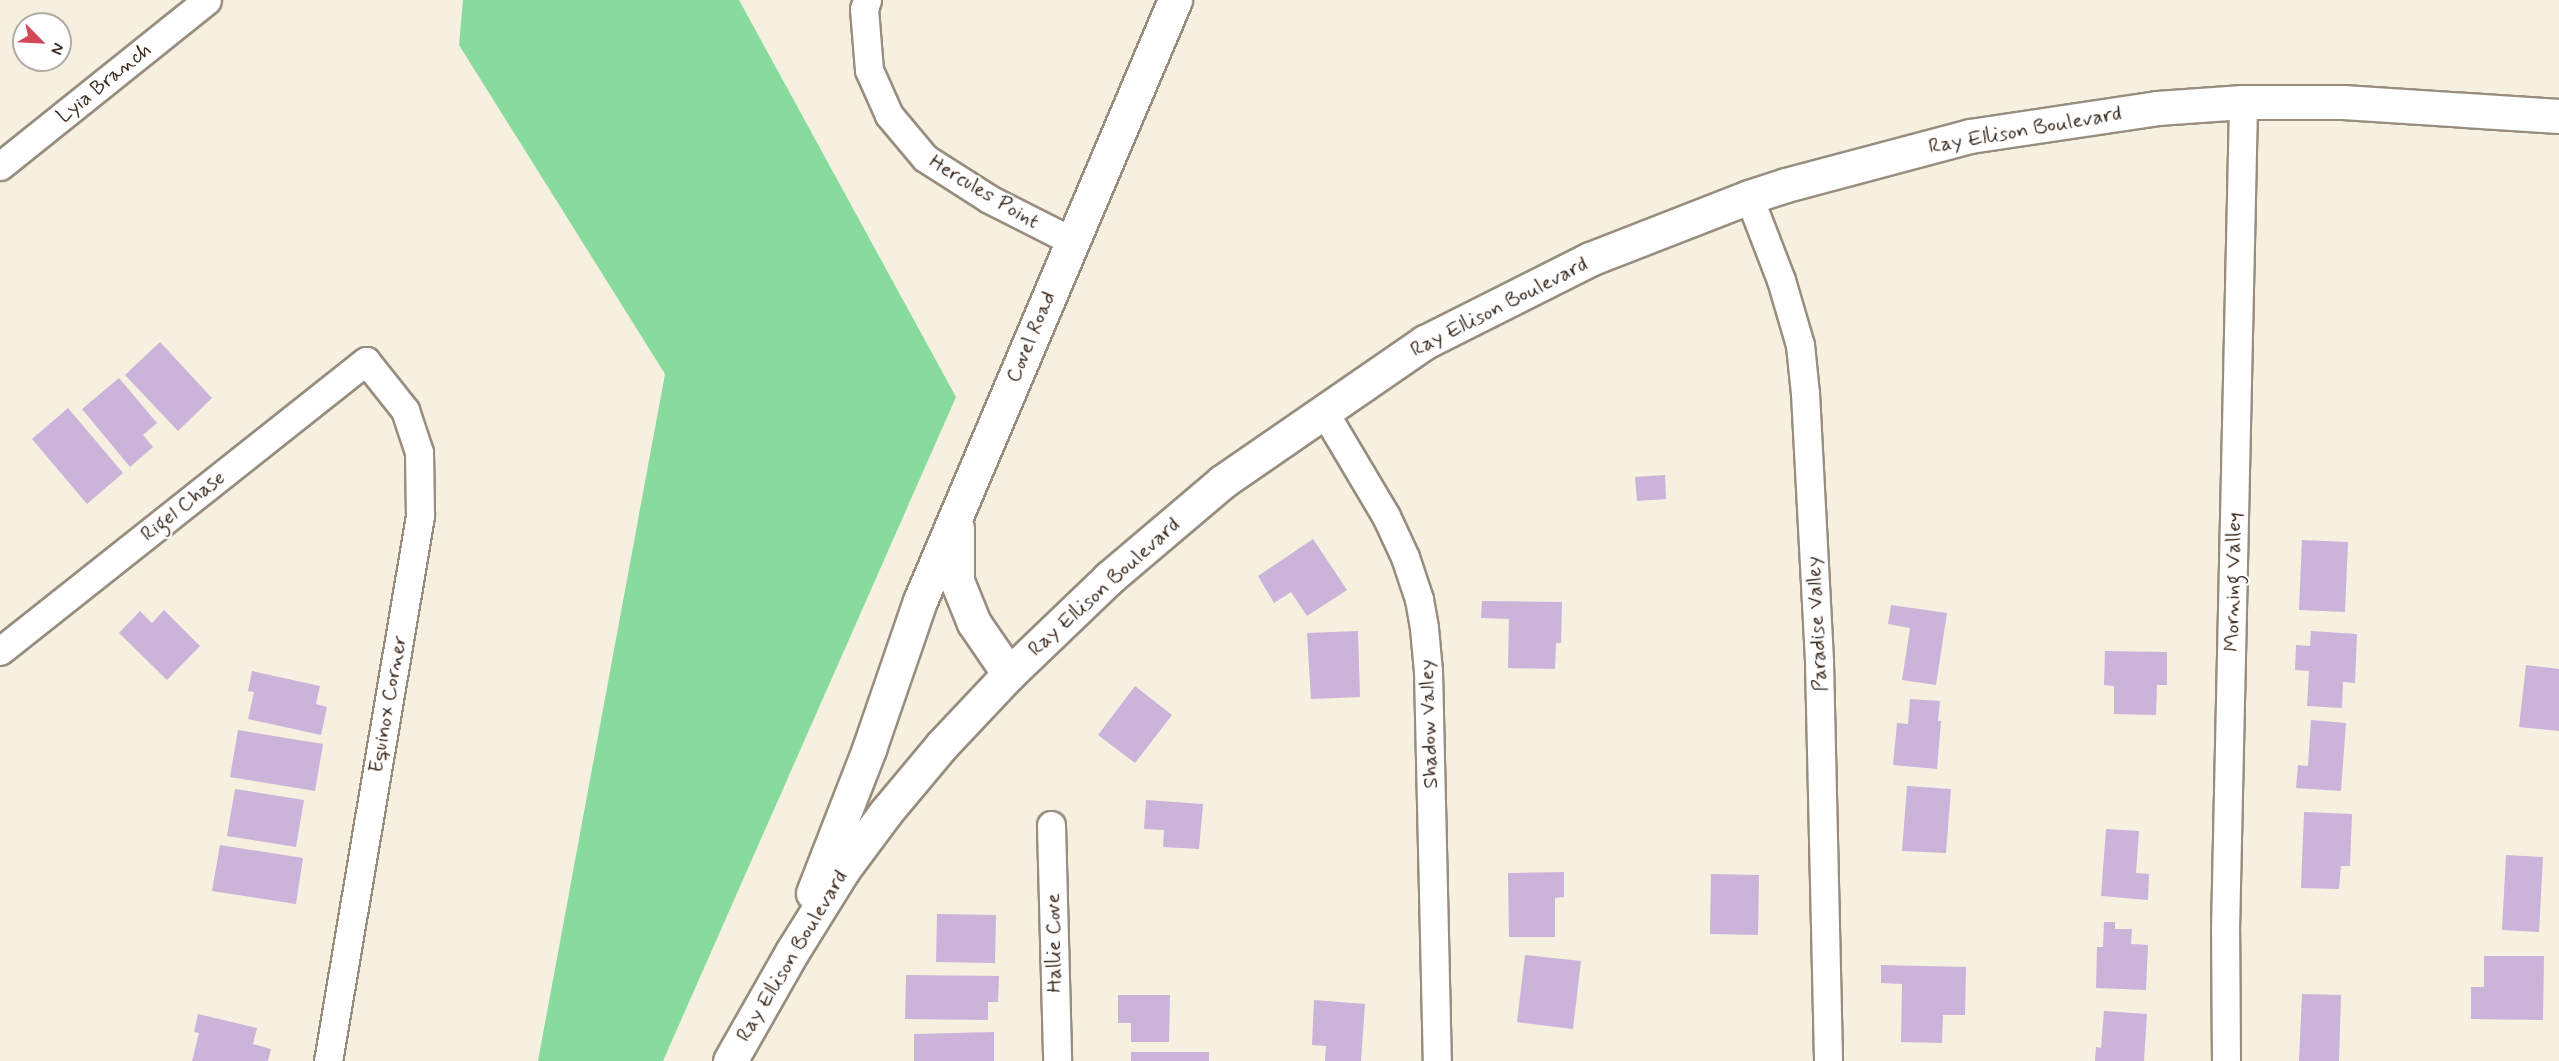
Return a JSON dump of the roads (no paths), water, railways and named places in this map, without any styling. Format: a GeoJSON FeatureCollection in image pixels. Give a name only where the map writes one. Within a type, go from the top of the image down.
{"type":"FeatureCollection","features":[{"type":"Feature","properties":{"kind":"street","name":"Lyia Branch"},"geometry":{"type":"LineString","coordinates":[[0,166],[207,0]]}},
{"type":"Feature","properties":{"kind":"street","name":"Hercules Point"},"geometry":{"type":"LineString","coordinates":[[867,0],[864,9],[869,70],[889,115],[925,158],[989,199],[1072,242]]}},
{"type":"Feature","properties":{"kind":"street","name":"Covel Road"},"geometry":{"type":"LineString","coordinates":[[1009,674],[974,623],[957,581],[958,509],[1175,0]]}},
{"type":"Feature","properties":{"kind":"street","name":"Ray Ellison Boulevard"},"geometry":{"type":"LineString","coordinates":[[730,1061],[792,952],[843,870],[886,812],[942,745],[1009,674],[1109,578],[1222,482],[1323,410],[1425,342],[1590,259],[1749,197],[1970,136],[2157,108],[2243,102],[2343,102],[2559,116]]}},
{"type":"Feature","properties":{"kind":"street","name":"Morning Valley"},"geometry":{"type":"LineString","coordinates":[[2226,1061],[2225,930],[2243,102]]}},
{"type":"Feature","properties":{"kind":"street","name":"Paradise Valley"},"geometry":{"type":"LineString","coordinates":[[1749,197],[1781,280],[1800,345],[1805,393],[1819,662],[1828,1061]]}},
{"type":"Feature","properties":{"kind":"street","name":"Rigel Chase"},"geometry":{"type":"LineString","coordinates":[[0,651],[366,361]]}},
{"type":"Feature","properties":{"kind":"street","name":"Equinox Corner"},"geometry":{"type":"LineString","coordinates":[[327,1061],[420,516],[419,452],[405,410],[366,361]]}},
{"type":"Feature","properties":{"kind":"street","name":"Shadow Valley"},"geometry":{"type":"LineString","coordinates":[[1323,410],[1386,516],[1405,557],[1419,599],[1428,671],[1437,1061]]}},
{"type":"Feature","properties":{"kind":"street"},"geometry":{"type":"LineString","coordinates":[[792,952],[869,749],[920,601],[958,509]]}},
{"type":"Feature","properties":{"kind":"street","name":"Hallie Cove"},"geometry":{"type":"LineString","coordinates":[[1051,825],[1057,1061]]}}]}
